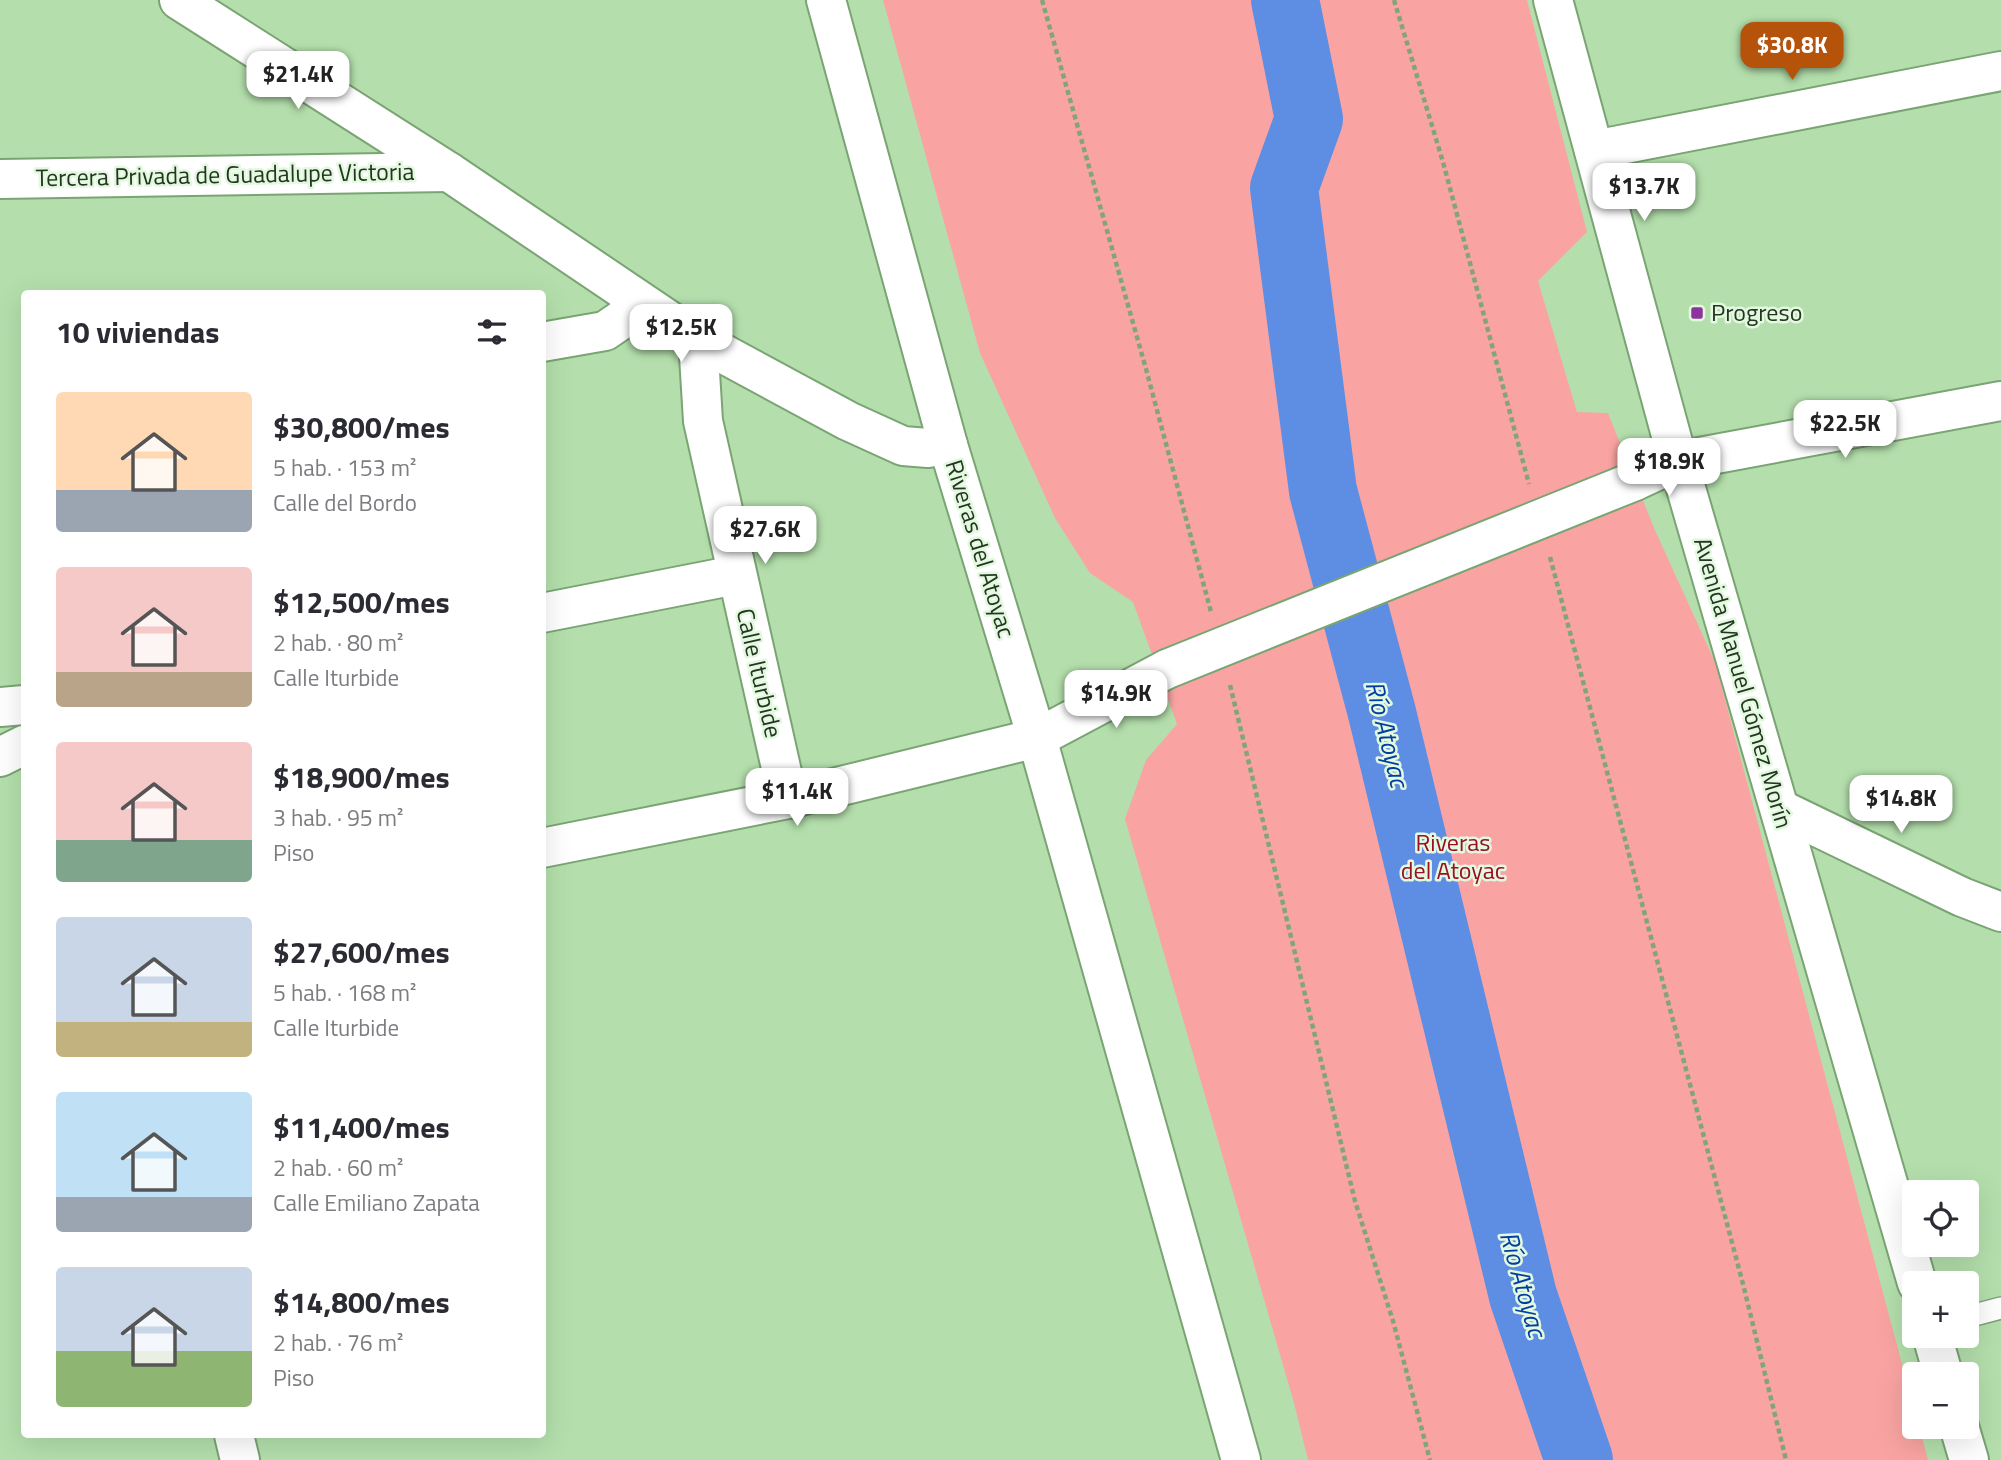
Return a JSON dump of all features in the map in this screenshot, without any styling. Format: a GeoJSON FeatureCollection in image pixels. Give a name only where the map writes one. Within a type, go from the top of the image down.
{"type":"FeatureCollection","features":[{"type":"Feature","properties":{"kind":"street"},"geometry":{"type":"LineString","coordinates":[[179,0],[449,172],[698,340],[848,421],[904,446],[928,448],[948,445]]}},
{"type":"Feature","properties":{"kind":"street","name":"Riveras del Atoyac"},"geometry":{"type":"LineString","coordinates":[[826,0],[948,445],[1037,738],[1241,1460]]}},
{"type":"Feature","properties":{"kind":"street","name":"Avenida Manuel Gómez Morín"},"geometry":{"type":"LineString","coordinates":[[1553,0],[1678,461],[1914,1271]]}},
{"type":"Feature","properties":{"kind":"street"},"geometry":{"type":"LineString","coordinates":[[1594,150],[2001,71]]}},
{"type":"Feature","properties":{"kind":"street","name":"Tercera Privada de Guadalupe Victoria"},"geometry":{"type":"LineString","coordinates":[[0,179],[449,172]]}},
{"type":"Feature","properties":{"kind":"street"},"geometry":{"type":"LineString","coordinates":[[546,341],[605,331],[643,305]]}},
{"type":"Feature","properties":{"kind":"street","name":"Calle Iturbide"},"geometry":{"type":"LineString","coordinates":[[698,340],[703,421],[788,799]]}},
{"type":"Feature","properties":{"kind":"street"},"geometry":{"type":"LineString","coordinates":[[546,847],[788,799],[1037,738],[1167,669],[1678,461],[2001,401]]}},
{"type":"Feature","properties":{"kind":"street"},"geometry":{"type":"LineString","coordinates":[[546,612],[736,575]]}},
{"type":"Feature","properties":{"kind":"street"},"geometry":{"type":"LineString","coordinates":[[0,707],[21,705]]}},
{"type":"Feature","properties":{"kind":"street"},"geometry":{"type":"LineString","coordinates":[[0,757],[21,746]]}},
{"type":"Feature","properties":{"kind":"street"},"geometry":{"type":"LineString","coordinates":[[1780,809],[1949,891],[2001,912]]}},
{"type":"Feature","properties":{"kind":"street"},"geometry":{"type":"LineString","coordinates":[[235,1438],[240,1460]]}},
{"type":"Feature","properties":{"kind":"street"},"geometry":{"type":"LineString","coordinates":[[1963,1439],[1969,1460]]}},
{"type":"Feature","properties":{"kind":"lane"},"geometry":{"type":"LineString","coordinates":[[1979,1314],[2001,1308]]}},
{"type":"Feature","properties":{"kind":"path"},"geometry":{"type":"LineString","coordinates":[[1042,0],[1146,369],[1214,624]]}},
{"type":"Feature","properties":{"kind":"path"},"geometry":{"type":"LineString","coordinates":[[1394,0],[1443,162],[1533,498]]}},
{"type":"Feature","properties":{"kind":"path"},"geometry":{"type":"LineString","coordinates":[[1548,551],[1718,1190],[1786,1460]]}},
{"type":"Feature","properties":{"kind":"path"},"geometry":{"type":"LineString","coordinates":[[1228,678],[1355,1201],[1393,1321],[1430,1460]]}},
{"type":"Feature","properties":{"kind":"green space","name":"Riveras del Atoyac"},"geometry":{"type":"Polygon","coordinates":[[[883,0],[1527,0],[1587,232],[1538,281],[1577,412],[1608,413],[1654,528],[1715,662],[1902,1364],[1902,1439],[1922,1439],[1928,1460],[1308,1460],[1294,1403],[1125,819],[1146,760],[1177,724],[1133,602],[1090,573],[1055,518],[980,353],[883,0]]]}},
{"type":"Feature","properties":{"kind":"waterway","name":"Río Atoyac"},"geometry":{"type":"LineString","coordinates":[[1285,0],[1309,119],[1284,188],[1323,491],[1382,713],[1523,1296],[1579,1460]]}},
{"type":"Feature","properties":{"kind":"place","name":"Progreso"},"geometry":{"type":"Point","coordinates":[1697,313]}}]}
